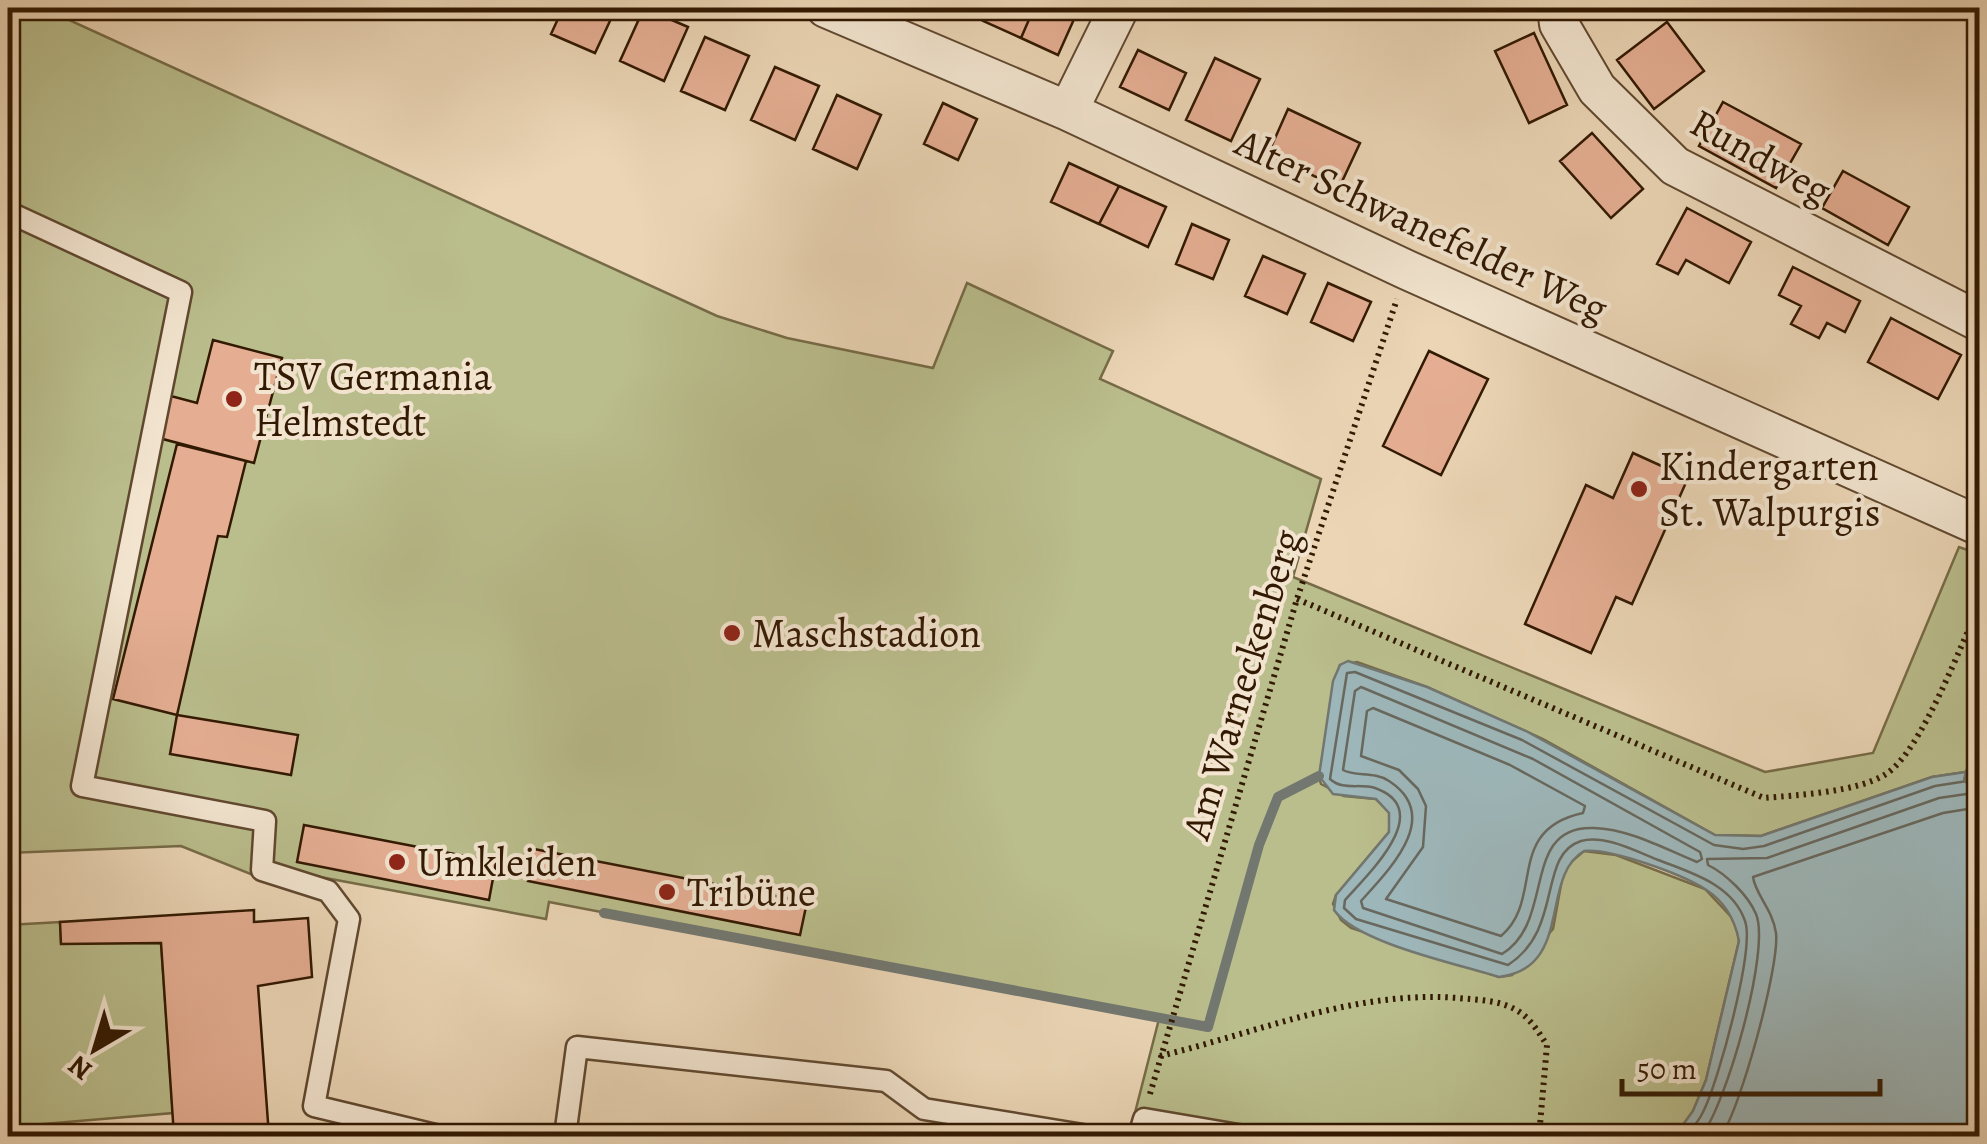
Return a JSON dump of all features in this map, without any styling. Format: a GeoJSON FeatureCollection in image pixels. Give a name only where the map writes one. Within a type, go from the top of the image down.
{"type":"FeatureCollection","features":[{"type":"Feature","properties":{"kind":"street","name":"Alter Schwanefelder Weg"},"geometry":{"type":"LineString","coordinates":[[826,8],[1068,111],[1407,270],[1980,526]]}},
{"type":"Feature","properties":{"kind":"street"},"geometry":{"type":"LineString","coordinates":[[1068,111],[1119,8]]}},
{"type":"Feature","properties":{"kind":"street","name":"Rundweg"},"geometry":{"type":"LineString","coordinates":[[1558,8],[1559,24],[1597,89],[1675,166],[1980,322]]}},
{"type":"Feature","properties":{"kind":"lane"},"geometry":{"type":"LineString","coordinates":[[8,212],[181,292],[82,786],[265,822],[262,870],[328,891],[349,919],[314,1106],[439,1136]]}},
{"type":"Feature","properties":{"kind":"lane"},"geometry":{"type":"LineString","coordinates":[[565,1136],[577,1048],[886,1082],[924,1109],[1089,1136]]}},
{"type":"Feature","properties":{"kind":"lane"},"geometry":{"type":"LineString","coordinates":[[1142,1128],[1244,1136]]}},
{"type":"Feature","properties":{"kind":"path","name":"Am Warneckenberg"},"geometry":{"type":"LineString","coordinates":[[1142,1128],[1173,1010],[1297,599],[1407,270]]}},
{"type":"Feature","properties":{"kind":"path"},"geometry":{"type":"LineString","coordinates":[[1297,599],[1764,798],[1809,795],[1886,774],[1913,746],[1980,604]]}},
{"type":"Feature","properties":{"kind":"path"},"geometry":{"type":"LineString","coordinates":[[1160,1056],[1244,1036],[1341,1004],[1410,994],[1493,1001],[1518,1011],[1548,1045],[1539,1136]]}},
{"type":"Feature","properties":{"kind":"green space"},"geometry":{"type":"Polygon","coordinates":[[[8,8],[43,8],[717,316],[787,338],[933,368],[967,283],[1113,351],[1100,379],[1321,479],[1293,577],[1765,772],[1873,753],[1959,547],[1979,554],[1979,770],[1932,777],[1761,836],[1715,835],[1543,739],[1427,687],[1357,662],[1340,665],[1319,777],[1321,784],[1344,796],[1376,799],[1390,813],[1389,832],[1336,895],[1333,904],[1341,920],[1351,928],[1499,977],[1512,975],[1553,929],[1564,868],[1584,851],[1616,855],[1705,889],[1736,922],[1739,941],[1706,1080],[1693,1111],[1675,1136],[1129,1136],[1159,1019],[549,902],[546,919],[293,872],[288,889],[181,846],[8,853],[8,8]]]}},
{"type":"Feature","properties":{"kind":"green space"},"geometry":{"type":"Polygon","coordinates":[[[60,922],[61,943],[161,943],[173,1113],[8,1127],[8,925],[60,922]]]}},
{"type":"Feature","properties":{"kind":"water"},"geometry":{"type":"Polygon","coordinates":[[[1348,661],[1427,687],[1526,731],[1715,835],[1761,836],[1932,777],[1979,770],[1980,1109],[1963,1136],[1675,1136],[1693,1111],[1706,1080],[1739,941],[1728,912],[1718,899],[1680,876],[1646,863],[1584,851],[1562,880],[1547,940],[1538,957],[1522,970],[1499,977],[1386,942],[1346,922],[1334,910],[1336,895],[1389,832],[1389,813],[1376,799],[1333,794],[1319,776],[1333,681],[1340,665],[1348,661]]]}},
{"type":"Feature","properties":{"kind":"building"},"geometry":{"type":"Polygon","coordinates":[[[563,8],[616,8],[595,53],[551,34],[563,8]]]}},
{"type":"Feature","properties":{"kind":"building"},"geometry":{"type":"Polygon","coordinates":[[[644,8],[688,27],[664,81],[620,61],[644,8]]]}},
{"type":"Feature","properties":{"kind":"building"},"geometry":{"type":"Polygon","coordinates":[[[989,8],[1034,8],[1021,38],[983,21],[989,8]]]}},
{"type":"Feature","properties":{"kind":"building"},"geometry":{"type":"Polygon","coordinates":[[[1034,8],[1079,8],[1058,55],[1021,38],[1034,8]]]}},
{"type":"Feature","properties":{"kind":"building"},"geometry":{"type":"Polygon","coordinates":[[[1667,22],[1704,71],[1654,109],[1617,60],[1667,22]]]}},
{"type":"Feature","properties":{"kind":"building"},"geometry":{"type":"Polygon","coordinates":[[[1534,33],[1567,105],[1529,123],[1495,51],[1534,33]]]}},
{"type":"Feature","properties":{"kind":"building"},"geometry":{"type":"Polygon","coordinates":[[[705,37],[749,56],[725,110],[681,91],[705,37]]]}},
{"type":"Feature","properties":{"kind":"building"},"geometry":{"type":"Polygon","coordinates":[[[1138,50],[1186,73],[1169,110],[1120,87],[1138,50]]]}},
{"type":"Feature","properties":{"kind":"building"},"geometry":{"type":"Polygon","coordinates":[[[1215,58],[1260,79],[1231,141],[1186,120],[1215,58]]]}},
{"type":"Feature","properties":{"kind":"building"},"geometry":{"type":"Polygon","coordinates":[[[775,67],[819,86],[795,140],[751,120],[775,67]]]}},
{"type":"Feature","properties":{"kind":"building"},"geometry":{"type":"Polygon","coordinates":[[[837,95],[881,115],[857,169],[813,149],[837,95]]]}},
{"type":"Feature","properties":{"kind":"building"},"geometry":{"type":"Polygon","coordinates":[[[1723,102],[1801,144],[1776,188],[1699,146],[1723,102]]]}},
{"type":"Feature","properties":{"kind":"building"},"geometry":{"type":"Polygon","coordinates":[[[943,103],[977,119],[958,160],[924,144],[943,103]]]}},
{"type":"Feature","properties":{"kind":"building"},"geometry":{"type":"Polygon","coordinates":[[[1288,109],[1360,143],[1339,188],[1268,154],[1288,109]]]}},
{"type":"Feature","properties":{"kind":"building"},"geometry":{"type":"Polygon","coordinates":[[[1592,133],[1643,189],[1611,218],[1560,161],[1592,133]]]}},
{"type":"Feature","properties":{"kind":"building"},"geometry":{"type":"Polygon","coordinates":[[[1069,163],[1119,186],[1099,224],[1051,202],[1069,163]]]}},
{"type":"Feature","properties":{"kind":"building"},"geometry":{"type":"Polygon","coordinates":[[[1843,171],[1909,207],[1888,245],[1822,208],[1843,171]]]}},
{"type":"Feature","properties":{"kind":"building"},"geometry":{"type":"Polygon","coordinates":[[[1119,186],[1166,207],[1148,247],[1099,224],[1119,186]]]}},
{"type":"Feature","properties":{"kind":"building"},"geometry":{"type":"Polygon","coordinates":[[[1687,208],[1751,242],[1729,283],[1686,260],[1678,274],[1657,264],[1687,208]]]}},
{"type":"Feature","properties":{"kind":"building"},"geometry":{"type":"Polygon","coordinates":[[[1192,224],[1229,240],[1213,279],[1176,264],[1192,224]]]}},
{"type":"Feature","properties":{"kind":"building"},"geometry":{"type":"Polygon","coordinates":[[[1263,256],[1305,274],[1287,314],[1245,296],[1263,256]]]}},
{"type":"Feature","properties":{"kind":"building"},"geometry":{"type":"Polygon","coordinates":[[[1793,267],[1860,301],[1845,332],[1827,323],[1819,338],[1791,324],[1801,306],[1779,295],[1793,267]]]}},
{"type":"Feature","properties":{"kind":"building"},"geometry":{"type":"Polygon","coordinates":[[[1328,283],[1371,302],[1353,341],[1311,322],[1328,283]]]}},
{"type":"Feature","properties":{"kind":"building"},"geometry":{"type":"Polygon","coordinates":[[[1891,318],[1961,355],[1938,399],[1868,362],[1891,318]]]}},
{"type":"Feature","properties":{"kind":"building","name":"TSV Germania Helmstedt"},"geometry":{"type":"Polygon","coordinates":[[[213,340],[282,358],[254,463],[159,438],[171,396],[197,403],[213,340]]]}},
{"type":"Feature","properties":{"kind":"building"},"geometry":{"type":"Polygon","coordinates":[[[1429,351],[1488,379],[1441,475],[1383,446],[1429,351]]]}},
{"type":"Feature","properties":{"kind":"building"},"geometry":{"type":"Polygon","coordinates":[[[177,444],[246,461],[227,537],[218,536],[177,715],[113,699],[177,444]]]}},
{"type":"Feature","properties":{"kind":"building"},"geometry":{"type":"Polygon","coordinates":[[[1633,453],[1688,478],[1632,604],[1616,597],[1591,653],[1525,624],[1586,485],[1613,498],[1633,453]]]}},
{"type":"Feature","properties":{"kind":"building"},"geometry":{"type":"Polygon","coordinates":[[[177,715],[298,735],[291,775],[170,754],[177,715]]]}},
{"type":"Feature","properties":{"kind":"building","name":"Umkleiden"},"geometry":{"type":"Polygon","coordinates":[[[304,825],[496,862],[489,900],[297,862],[304,825]]]}},
{"type":"Feature","properties":{"kind":"building","name":"Tribüne"},"geometry":{"type":"Polygon","coordinates":[[[534,849],[807,902],[800,935],[528,881],[534,849]]]}},
{"type":"Feature","properties":{"kind":"building"},"geometry":{"type":"Polygon","coordinates":[[[254,910],[254,922],[308,918],[312,977],[258,986],[269,1136],[174,1136],[161,943],[61,944],[60,922],[254,910]]]}},
{"type":"Feature","properties":{"kind":"waterway"},"geometry":{"type":"LineString","coordinates":[[1968,779],[1980,736]]}},
{"type":"Feature","properties":{"kind":"waterway"},"geometry":{"type":"LineString","coordinates":[[604,913],[1208,1027],[1259,845],[1278,797],[1319,776]]}},
{"type":"Feature","properties":{"kind":"place","name":"TSV Germania Helmstedt"},"geometry":{"type":"Point","coordinates":[234,399]}},
{"type":"Feature","properties":{"kind":"place","name":"Kindergarten St. Walpurgis"},"geometry":{"type":"Point","coordinates":[1639,489]}},
{"type":"Feature","properties":{"kind":"place","name":"Maschstadion"},"geometry":{"type":"Point","coordinates":[732,633]}},
{"type":"Feature","properties":{"kind":"place","name":"Umkleiden"},"geometry":{"type":"Point","coordinates":[397,862]}},
{"type":"Feature","properties":{"kind":"place","name":"Tribüne"},"geometry":{"type":"Point","coordinates":[667,892]}}]}
